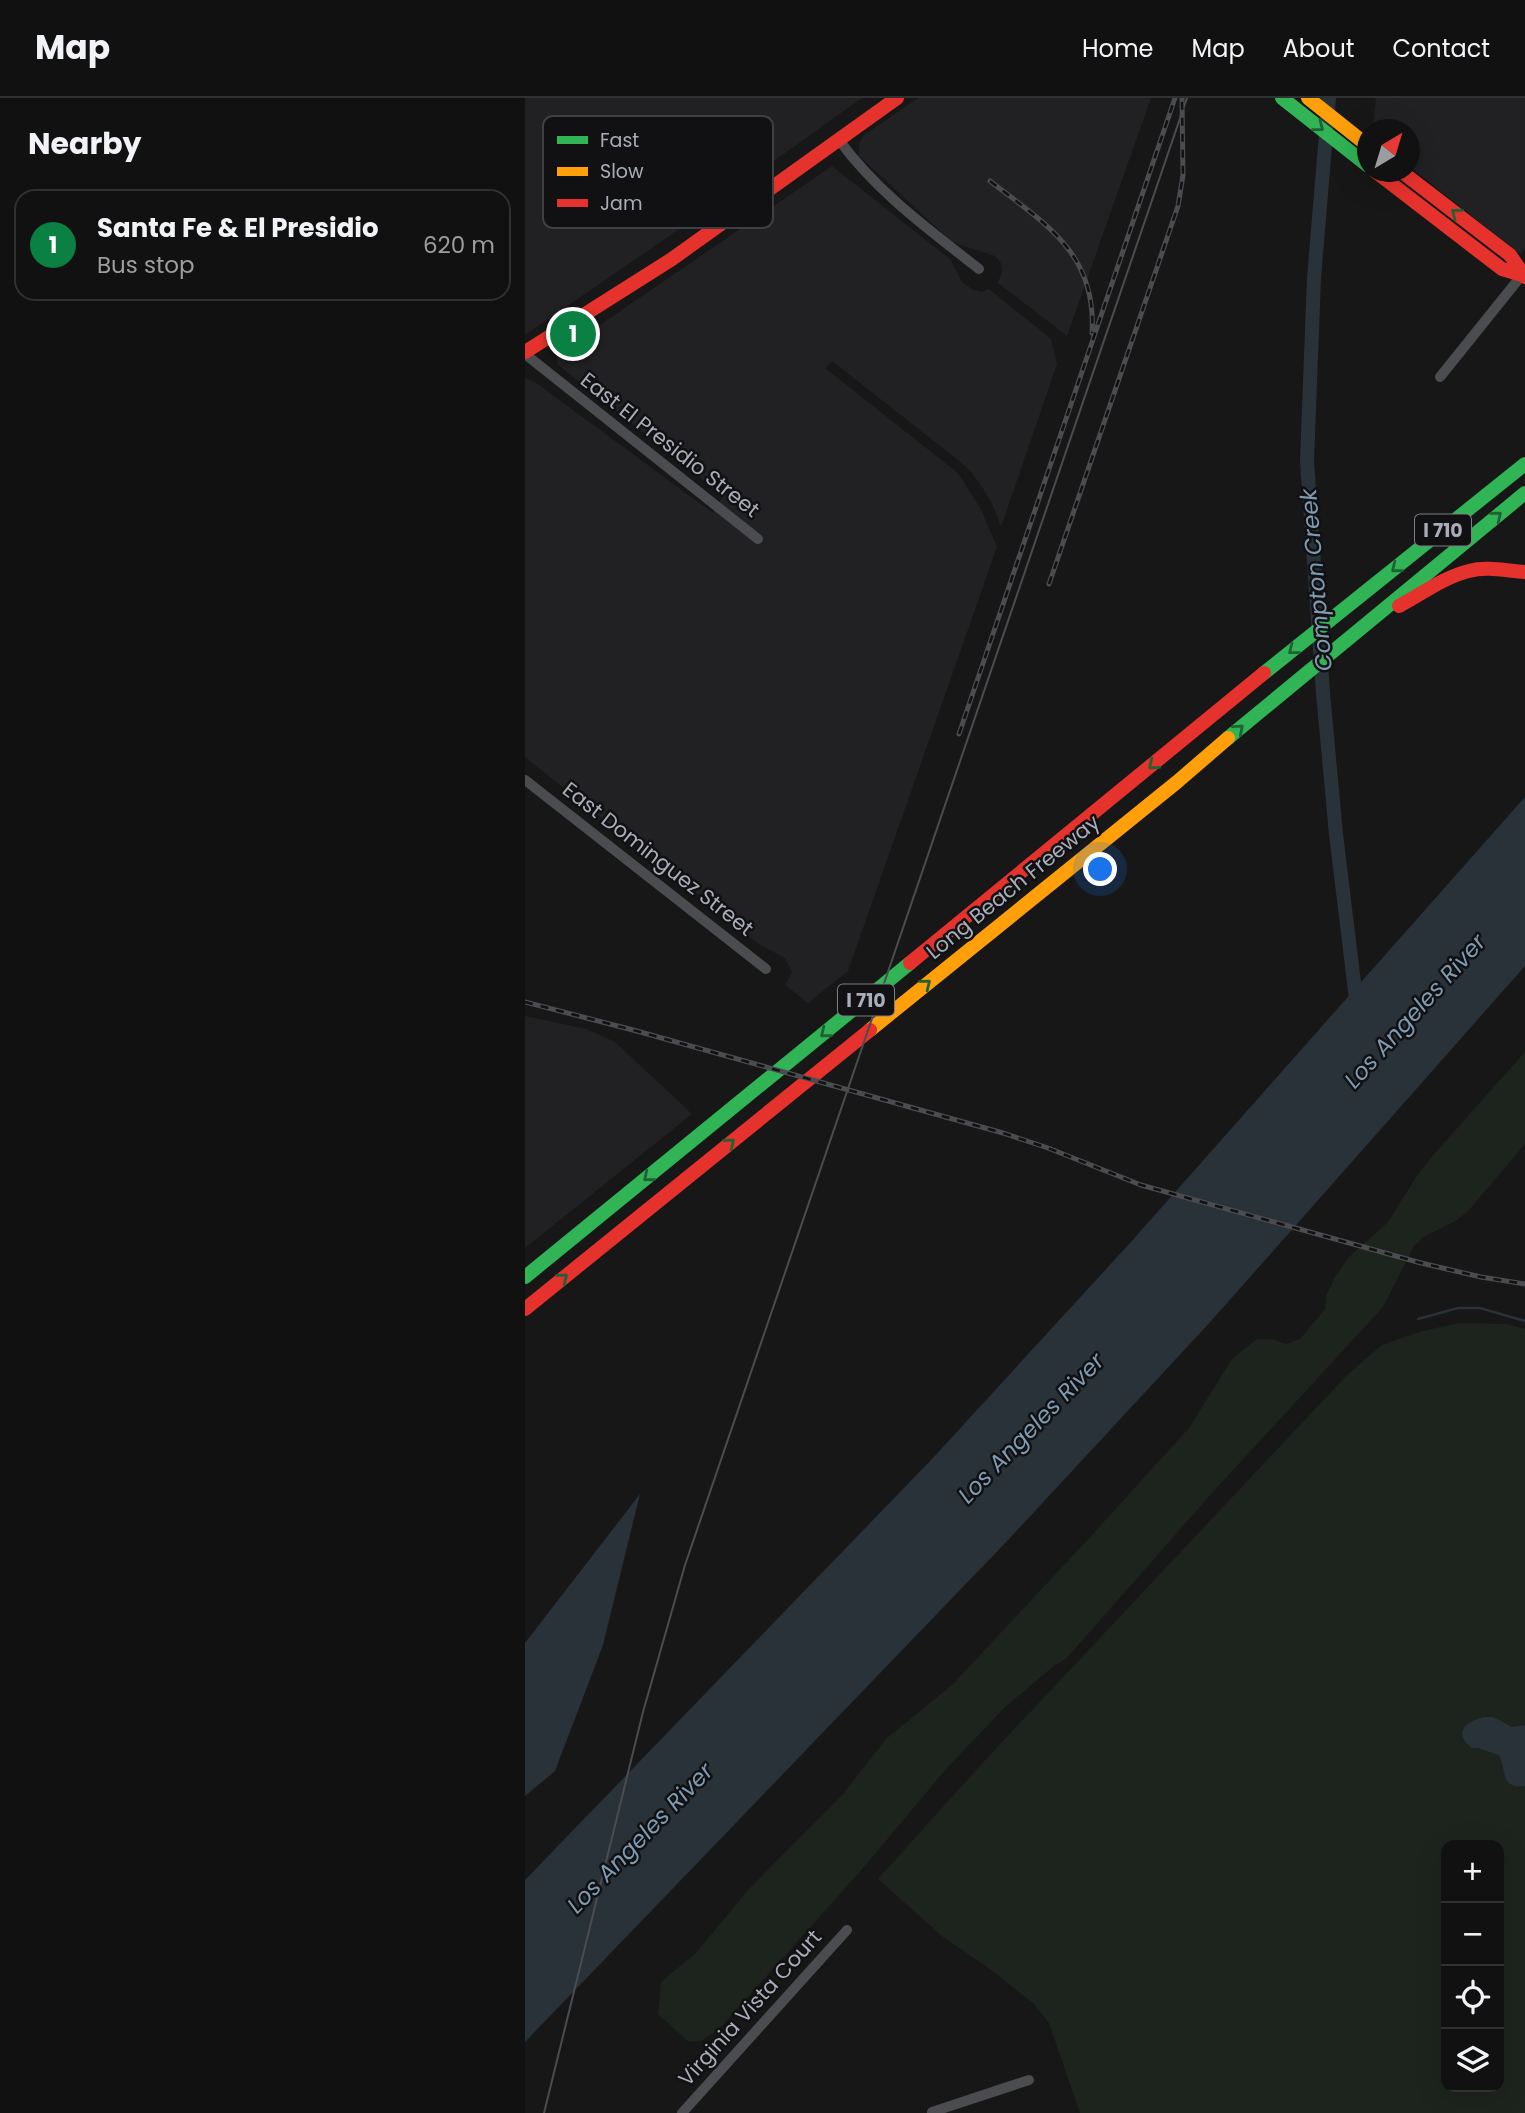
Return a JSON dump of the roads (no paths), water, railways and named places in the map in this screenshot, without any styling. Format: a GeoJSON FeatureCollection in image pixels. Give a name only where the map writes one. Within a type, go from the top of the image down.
{"type":"FeatureCollection","features":[{"type":"Feature","properties":{"kind":"main road"},"geometry":{"type":"LineString","coordinates":[[773,187],[897,98]]}},
{"type":"Feature","properties":{"kind":"main road"},"geometry":{"type":"LineString","coordinates":[[1308,98],[1357,136]]}},
{"type":"Feature","properties":{"kind":"main road"},"geometry":{"type":"LineString","coordinates":[[1284,99],[1357,157]]}},
{"type":"Feature","properties":{"kind":"main road"},"geometry":{"type":"LineString","coordinates":[[1389,182],[1502,269],[1524,274]]}},
{"type":"Feature","properties":{"kind":"main road"},"geometry":{"type":"LineString","coordinates":[[1415,182],[1510,255],[1524,274]]}},
{"type":"Feature","properties":{"kind":"main road"},"geometry":{"type":"LineString","coordinates":[[525,353],[714,228]]}},
{"type":"Feature","properties":{"kind":"main road","name":"Long Beach Freeway"},"geometry":{"type":"LineString","coordinates":[[525,1277],[1263,674],[1525,464]]}},
{"type":"Feature","properties":{"kind":"main road","name":"Long Beach Freeway"},"geometry":{"type":"LineString","coordinates":[[525,1309],[1177,782],[1266,705],[1525,493]]}},
{"type":"Feature","properties":{"kind":"main road"},"geometry":{"type":"LineString","coordinates":[[1368,622],[1471,571],[1487,569],[1525,572]]}},
{"type":"Feature","properties":{"kind":"street"},"geometry":{"type":"LineString","coordinates":[[839,140],[865,174],[885,193],[979,269]]}},
{"type":"Feature","properties":{"kind":"street"},"geometry":{"type":"LineString","coordinates":[[1440,377],[1524,274]]}},
{"type":"Feature","properties":{"kind":"street","name":"East El Presidio Street"},"geometry":{"type":"LineString","coordinates":[[525,353],[758,539]]}},
{"type":"Feature","properties":{"kind":"street","name":"East Dominguez Street"},"geometry":{"type":"LineString","coordinates":[[525,780],[767,969]]}},
{"type":"Feature","properties":{"kind":"street","name":"Virginia Vista Court"},"geometry":{"type":"LineString","coordinates":[[682,2113],[847,1930]]}},
{"type":"Feature","properties":{"kind":"street"},"geometry":{"type":"LineString","coordinates":[[924,2102],[932,2113],[1029,2080]]}},
{"type":"Feature","properties":{"kind":"water","name":"Los Angeles River"},"geometry":{"type":"Polygon","coordinates":[[[1525,797],[1525,966],[1212,1320],[1010,1538],[525,2042],[525,1880],[932,1459],[1130,1243],[1525,797]]]}},
{"type":"Feature","properties":{"kind":"water"},"geometry":{"type":"Polygon","coordinates":[[[640,1494],[603,1645],[555,1771],[525,1796],[525,1643],[640,1494]]]}},
{"type":"Feature","properties":{"kind":"water"},"geometry":{"type":"Polygon","coordinates":[[[1484,1717],[1493,1717],[1512,1727],[1525,1725],[1525,1786],[1517,1786],[1507,1781],[1499,1755],[1472,1748],[1463,1737],[1462,1732],[1467,1725],[1484,1717]]]}},
{"type":"Feature","properties":{"kind":"waterway","name":"Compton Creek"},"geometry":{"type":"LineString","coordinates":[[1329,98],[1314,278],[1307,461],[1336,834],[1358,1007]]}},
{"type":"Feature","properties":{"kind":"waterway"},"geometry":{"type":"LineString","coordinates":[[1418,1319],[1458,1308],[1480,1308],[1525,1321]]}},
{"type":"Feature","properties":{"kind":"tram line"},"geometry":{"type":"LineString","coordinates":[[544,2113],[643,1712],[685,1565],[1187,98]]}},
{"type":"Feature","properties":{"kind":"railway"},"geometry":{"type":"LineString","coordinates":[[959,734],[1175,98]]}},
{"type":"Feature","properties":{"kind":"railway"},"geometry":{"type":"LineString","coordinates":[[1049,584],[1178,206],[1183,175],[1182,98]]}},
{"type":"Feature","properties":{"kind":"railway"},"geometry":{"type":"LineString","coordinates":[[990,181],[1048,227],[1076,261],[1086,282],[1091,305],[1092,333]]}},
{"type":"Feature","properties":{"kind":"railway"},"geometry":{"type":"LineString","coordinates":[[525,1002],[1003,1133],[1141,1185],[1421,1263],[1525,1284]]}},
{"type":"Feature","properties":{"kind":"place","name":"Santa Fe & El Presidio"},"geometry":{"type":"Point","coordinates":[573,334]}}]}
